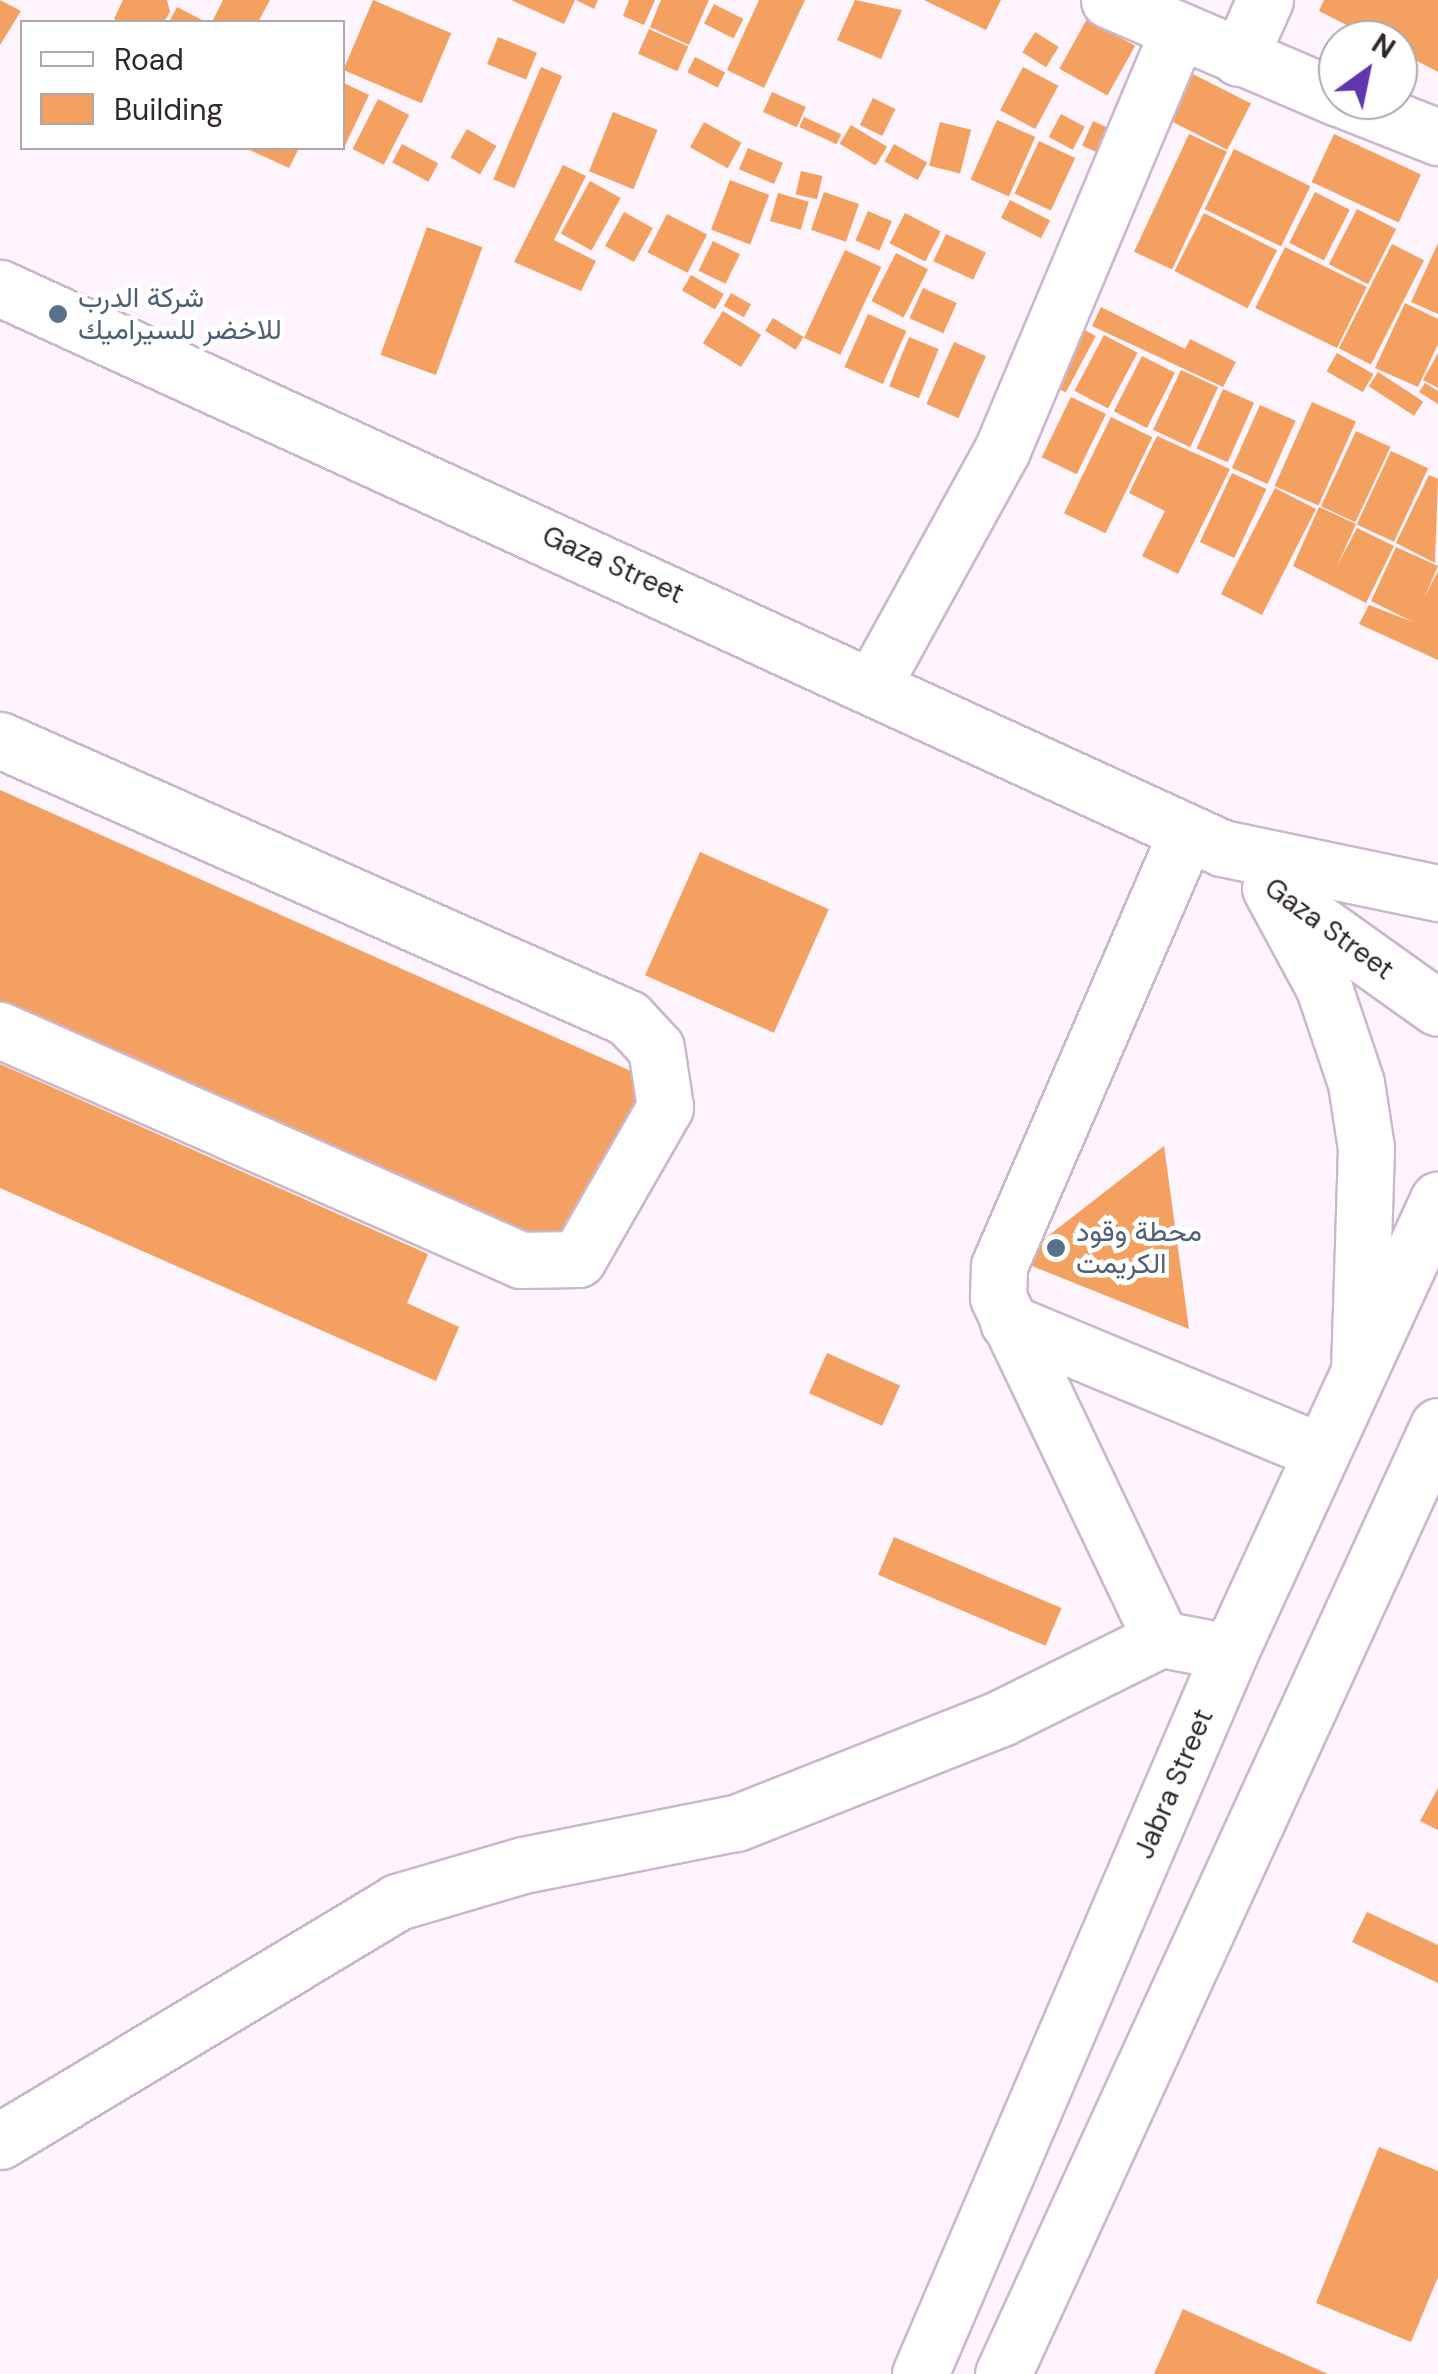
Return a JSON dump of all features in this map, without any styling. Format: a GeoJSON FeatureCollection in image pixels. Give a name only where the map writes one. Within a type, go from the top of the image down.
{"type":"FeatureCollection","features":[{"type":"Feature","properties":{"kind":"street"},"geometry":{"type":"LineString","coordinates":[[1109,0],[1318,90]]}},
{"type":"Feature","properties":{"kind":"street"},"geometry":{"type":"LineString","coordinates":[[1239,58],[1265,0]]}},
{"type":"Feature","properties":{"kind":"street"},"geometry":{"type":"LineString","coordinates":[[874,683],[1002,450],[1178,32]]}},
{"type":"Feature","properties":{"kind":"street"},"geometry":{"type":"LineString","coordinates":[[1393,120],[1438,138]]}},
{"type":"Feature","properties":{"kind":"street","name":"Gaza Street"},"geometry":{"type":"LineString","coordinates":[[0,288],[874,683],[1204,840],[1438,1008]]}},
{"type":"Feature","properties":{"kind":"street"},"geometry":{"type":"LineString","coordinates":[[0,740],[628,1018],[656,1048],[665,1107],[578,1260],[521,1260],[0,1030]]}},
{"type":"Feature","properties":{"kind":"street"},"geometry":{"type":"LineString","coordinates":[[1161,1639],[1008,1322],[999,1266],[1204,840]]}},
{"type":"Feature","properties":{"kind":"street","name":"Gaza Street"},"geometry":{"type":"LineString","coordinates":[[1204,840],[1438,893]]}},
{"type":"Feature","properties":{"kind":"street"},"geometry":{"type":"LineString","coordinates":[[1270,888],[1324,988],[1356,1083],[1366,1148],[1359,1366]]}},
{"type":"Feature","properties":{"kind":"street","name":"Jabra Street"},"geometry":{"type":"LineString","coordinates":[[920,2374],[1230,1652],[1438,1199]]}},
{"type":"Feature","properties":{"kind":"street"},"geometry":{"type":"LineString","coordinates":[[1008,1322],[1320,1451]]}},
{"type":"Feature","properties":{"kind":"street"},"geometry":{"type":"LineString","coordinates":[[1003,2374],[1438,1426]]}},
{"type":"Feature","properties":{"kind":"street"},"geometry":{"type":"LineString","coordinates":[[0,2141],[398,1902],[523,1865],[736,1823],[1001,1718],[1161,1639],[1230,1652]]}},
{"type":"Feature","properties":{"kind":"building"},"geometry":{"type":"Polygon","coordinates":[[[0,0],[21,11],[0,45],[0,0]]]}},
{"type":"Feature","properties":{"kind":"building"},"geometry":{"type":"Polygon","coordinates":[[[123,0],[167,0],[170,12],[165,20],[114,19],[123,0]]]}},
{"type":"Feature","properties":{"kind":"building"},"geometry":{"type":"Polygon","coordinates":[[[223,0],[270,0],[259,20],[213,20],[223,0]]]}},
{"type":"Feature","properties":{"kind":"building"},"geometry":{"type":"Polygon","coordinates":[[[373,0],[451,33],[422,103],[345,71],[373,0]]]}},
{"type":"Feature","properties":{"kind":"building"},"geometry":{"type":"Polygon","coordinates":[[[511,0],[575,0],[564,24],[511,0]]]}},
{"type":"Feature","properties":{"kind":"building"},"geometry":{"type":"Polygon","coordinates":[[[576,0],[598,0],[594,9],[576,0]]]}},
{"type":"Feature","properties":{"kind":"building"},"geometry":{"type":"Polygon","coordinates":[[[629,0],[655,0],[644,25],[623,16],[629,0]]]}},
{"type":"Feature","properties":{"kind":"building"},"geometry":{"type":"Polygon","coordinates":[[[661,0],[709,0],[689,45],[650,27],[661,0]]]}},
{"type":"Feature","properties":{"kind":"building"},"geometry":{"type":"Polygon","coordinates":[[[759,0],[805,0],[764,88],[727,70],[759,0]]]}},
{"type":"Feature","properties":{"kind":"building"},"geometry":{"type":"Polygon","coordinates":[[[855,0],[902,10],[881,59],[837,40],[855,0]]]}},
{"type":"Feature","properties":{"kind":"building"},"geometry":{"type":"Polygon","coordinates":[[[924,0],[1001,0],[986,30],[924,0]]]}},
{"type":"Feature","properties":{"kind":"building"},"geometry":{"type":"Polygon","coordinates":[[[1324,0],[1438,0],[1438,72],[1418,62],[1418,20],[1337,20],[1319,11],[1324,0]]]}},
{"type":"Feature","properties":{"kind":"building"},"geometry":{"type":"Polygon","coordinates":[[[714,4],[743,19],[733,39],[704,24],[714,4]]]}},
{"type":"Feature","properties":{"kind":"building"},"geometry":{"type":"Polygon","coordinates":[[[177,7],[202,20],[170,20],[177,7]]]}},
{"type":"Feature","properties":{"kind":"building"},"geometry":{"type":"Polygon","coordinates":[[[1087,19],[1135,46],[1107,96],[1059,69],[1087,19]]]}},
{"type":"Feature","properties":{"kind":"building"},"geometry":{"type":"Polygon","coordinates":[[[649,29],[688,46],[677,71],[638,54],[649,29]]]}},
{"type":"Feature","properties":{"kind":"building"},"geometry":{"type":"Polygon","coordinates":[[[1035,32],[1059,47],[1046,67],[1022,52],[1035,32]]]}},
{"type":"Feature","properties":{"kind":"building"},"geometry":{"type":"Polygon","coordinates":[[[498,37],[537,53],[526,80],[487,64],[498,37]]]}},
{"type":"Feature","properties":{"kind":"building"},"geometry":{"type":"Polygon","coordinates":[[[695,57],[725,72],[718,88],[687,72],[695,57]]]}},
{"type":"Feature","properties":{"kind":"building"},"geometry":{"type":"Polygon","coordinates":[[[541,67],[562,76],[515,188],[493,179],[541,67]]]}},
{"type":"Feature","properties":{"kind":"building"},"geometry":{"type":"Polygon","coordinates":[[[1023,67],[1058,86],[1035,129],[1000,110],[1023,67]]]}},
{"type":"Feature","properties":{"kind":"building"},"geometry":{"type":"Polygon","coordinates":[[[1193,74],[1251,104],[1227,150],[1169,120],[1193,74]]]}},
{"type":"Feature","properties":{"kind":"building"},"geometry":{"type":"Polygon","coordinates":[[[345,83],[369,95],[345,146],[345,83]]]}},
{"type":"Feature","properties":{"kind":"building"},"geometry":{"type":"Polygon","coordinates":[[[772,92],[806,107],[797,127],[763,112],[772,92]]]}},
{"type":"Feature","properties":{"kind":"building"},"geometry":{"type":"Polygon","coordinates":[[[873,98],[895,109],[882,136],[860,125],[873,98]]]}},
{"type":"Feature","properties":{"kind":"building"},"geometry":{"type":"Polygon","coordinates":[[[378,99],[409,115],[384,165],[353,149],[378,99]]]}},
{"type":"Feature","properties":{"kind":"building"},"geometry":{"type":"Polygon","coordinates":[[[613,112],[658,130],[634,189],[589,171],[613,112]]]}},
{"type":"Feature","properties":{"kind":"building"},"geometry":{"type":"Polygon","coordinates":[[[1061,114],[1085,127],[1073,150],[1049,137],[1061,114]]]}},
{"type":"Feature","properties":{"kind":"building"},"geometry":{"type":"Polygon","coordinates":[[[804,117],[841,134],[837,144],[799,127],[804,117]]]}},
{"type":"Feature","properties":{"kind":"building"},"geometry":{"type":"Polygon","coordinates":[[[997,120],[1035,137],[1009,196],[971,179],[997,120]]]}},
{"type":"Feature","properties":{"kind":"building"},"geometry":{"type":"Polygon","coordinates":[[[1093,121],[1109,128],[1098,153],[1082,146],[1093,121]]]}},
{"type":"Feature","properties":{"kind":"building"},"geometry":{"type":"Polygon","coordinates":[[[704,122],[742,143],[728,168],[690,147],[704,122]]]}},
{"type":"Feature","properties":{"kind":"building"},"geometry":{"type":"Polygon","coordinates":[[[940,122],[971,130],[960,173],[929,166],[940,122]]]}},
{"type":"Feature","properties":{"kind":"building"},"geometry":{"type":"Polygon","coordinates":[[[851,125],[887,147],[876,165],[840,144],[851,125]]]}},
{"type":"Feature","properties":{"kind":"building"},"geometry":{"type":"Polygon","coordinates":[[[467,129],[496,146],[480,175],[450,158],[467,129]]]}},
{"type":"Feature","properties":{"kind":"building"},"geometry":{"type":"Polygon","coordinates":[[[1189,134],[1227,152],[1172,270],[1134,252],[1189,134]]]}},
{"type":"Feature","properties":{"kind":"building"},"geometry":{"type":"Polygon","coordinates":[[[1334,134],[1421,175],[1399,223],[1312,182],[1334,134]]]}},
{"type":"Feature","properties":{"kind":"building"},"geometry":{"type":"Polygon","coordinates":[[[1039,141],[1075,158],[1051,210],[1014,194],[1039,141]]]}},
{"type":"Feature","properties":{"kind":"building"},"geometry":{"type":"Polygon","coordinates":[[[402,144],[438,163],[428,182],[392,163],[402,144]]]}},
{"type":"Feature","properties":{"kind":"building"},"geometry":{"type":"Polygon","coordinates":[[[894,144],[927,162],[918,180],[884,161],[894,144]]]}},
{"type":"Feature","properties":{"kind":"building"},"geometry":{"type":"Polygon","coordinates":[[[748,148],[783,163],[774,184],[739,169],[748,148]]]}},
{"type":"Feature","properties":{"kind":"building"},"geometry":{"type":"Polygon","coordinates":[[[1234,149],[1310,186],[1281,246],[1205,209],[1234,149]]]}},
{"type":"Feature","properties":{"kind":"building"},"geometry":{"type":"Polygon","coordinates":[[[249,150],[298,150],[289,168],[249,150]]]}},
{"type":"Feature","properties":{"kind":"building"},"geometry":{"type":"Polygon","coordinates":[[[563,165],[586,176],[554,240],[596,261],[581,291],[514,262],[563,165]]]}},
{"type":"Feature","properties":{"kind":"building"},"geometry":{"type":"Polygon","coordinates":[[[801,171],[822,176],[817,199],[796,194],[801,171]]]}},
{"type":"Feature","properties":{"kind":"building"},"geometry":{"type":"Polygon","coordinates":[[[730,180],[769,195],[750,245],[711,229],[730,180]]]}},
{"type":"Feature","properties":{"kind":"building"},"geometry":{"type":"Polygon","coordinates":[[[590,181],[621,198],[592,250],[561,233],[590,181]]]}},
{"type":"Feature","properties":{"kind":"building"},"geometry":{"type":"Polygon","coordinates":[[[824,192],[859,204],[846,242],[811,230],[824,192]]]}},
{"type":"Feature","properties":{"kind":"building"},"geometry":{"type":"Polygon","coordinates":[[[1315,192],[1350,210],[1324,260],[1289,243],[1315,192]]]}},
{"type":"Feature","properties":{"kind":"building"},"geometry":{"type":"Polygon","coordinates":[[[778,193],[809,202],[801,230],[770,221],[778,193]]]}},
{"type":"Feature","properties":{"kind":"building"},"geometry":{"type":"Polygon","coordinates":[[[1010,200],[1050,220],[1041,238],[1001,218],[1010,200]]]}},
{"type":"Feature","properties":{"kind":"building"},"geometry":{"type":"Polygon","coordinates":[[[1357,209],[1396,229],[1368,284],[1329,264],[1357,209]]]}},
{"type":"Feature","properties":{"kind":"building"},"geometry":{"type":"Polygon","coordinates":[[[868,211],[892,221],[879,251],[855,240],[868,211]]]}},
{"type":"Feature","properties":{"kind":"building"},"geometry":{"type":"Polygon","coordinates":[[[624,212],[653,228],[634,262],[605,246],[624,212]]]}},
{"type":"Feature","properties":{"kind":"building"},"geometry":{"type":"Polygon","coordinates":[[[905,213],[941,231],[925,261],[890,243],[905,213]]]}},
{"type":"Feature","properties":{"kind":"building"},"geometry":{"type":"Polygon","coordinates":[[[1204,213],[1277,250],[1248,308],[1174,271],[1204,213]]]}},
{"type":"Feature","properties":{"kind":"building"},"geometry":{"type":"Polygon","coordinates":[[[667,214],[707,234],[688,273],[647,252],[667,214]]]}},
{"type":"Feature","properties":{"kind":"building"},"geometry":{"type":"Polygon","coordinates":[[[427,227],[482,247],[436,375],[380,355],[427,227]]]}},
{"type":"Feature","properties":{"kind":"building"},"geometry":{"type":"Polygon","coordinates":[[[946,234],[986,253],[973,280],[933,261],[946,234]]]}},
{"type":"Feature","properties":{"kind":"building"},"geometry":{"type":"Polygon","coordinates":[[[713,241],[740,254],[725,284],[699,271],[713,241]]]}},
{"type":"Feature","properties":{"kind":"building"},"geometry":{"type":"Polygon","coordinates":[[[1438,243],[1438,314],[1411,302],[1438,243]]]}},
{"type":"Feature","properties":{"kind":"building"},"geometry":{"type":"Polygon","coordinates":[[[1392,244],[1424,260],[1371,365],[1339,348],[1392,244]]]}},
{"type":"Feature","properties":{"kind":"building"},"geometry":{"type":"Polygon","coordinates":[[[1285,247],[1367,287],[1337,348],[1255,308],[1285,247]]]}},
{"type":"Feature","properties":{"kind":"building"},"geometry":{"type":"Polygon","coordinates":[[[845,250],[881,267],[840,355],[804,338],[845,250]]]}},
{"type":"Feature","properties":{"kind":"building"},"geometry":{"type":"Polygon","coordinates":[[[896,253],[928,269],[904,317],[871,301],[896,253]]]}},
{"type":"Feature","properties":{"kind":"building"},"geometry":{"type":"Polygon","coordinates":[[[691,275],[724,294],[715,310],[682,291],[691,275]]]}},
{"type":"Feature","properties":{"kind":"building"},"geometry":{"type":"Polygon","coordinates":[[[923,288],[957,303],[943,333],[910,318],[923,288]]]}},
{"type":"Feature","properties":{"kind":"building"},"geometry":{"type":"Polygon","coordinates":[[[731,293],[751,304],[744,317],[724,306],[731,293]]]}},
{"type":"Feature","properties":{"kind":"building"},"geometry":{"type":"Polygon","coordinates":[[[1405,303],[1438,319],[1438,344],[1418,387],[1375,368],[1405,303]]]}},
{"type":"Feature","properties":{"kind":"building"},"geometry":{"type":"Polygon","coordinates":[[[1101,307],[1185,349],[1190,339],[1236,362],[1223,387],[1092,326],[1101,307]]]}},
{"type":"Feature","properties":{"kind":"building"},"geometry":{"type":"Polygon","coordinates":[[[723,311],[761,335],[741,367],[703,343],[723,311]]]}},
{"type":"Feature","properties":{"kind":"building"},"geometry":{"type":"Polygon","coordinates":[[[868,314],[906,331],[883,384],[844,367],[868,314]]]}},
{"type":"Feature","properties":{"kind":"building"},"geometry":{"type":"Polygon","coordinates":[[[773,318],[804,337],[796,350],[765,331],[773,318]]]}},
{"type":"Feature","properties":{"kind":"building"},"geometry":{"type":"Polygon","coordinates":[[[1079,327],[1096,336],[1066,392],[1049,384],[1079,327]]]}},
{"type":"Feature","properties":{"kind":"building"},"geometry":{"type":"Polygon","coordinates":[[[1104,335],[1138,353],[1108,408],[1074,391],[1104,335]]]}},
{"type":"Feature","properties":{"kind":"building"},"geometry":{"type":"Polygon","coordinates":[[[909,337],[939,349],[919,398],[889,386],[909,337]]]}},
{"type":"Feature","properties":{"kind":"building"},"geometry":{"type":"Polygon","coordinates":[[[954,342],[986,356],[958,418],[926,404],[954,342]]]}},
{"type":"Feature","properties":{"kind":"building"},"geometry":{"type":"Polygon","coordinates":[[[1337,353],[1373,374],[1363,392],[1326,371],[1337,353]]]}},
{"type":"Feature","properties":{"kind":"building"},"geometry":{"type":"Polygon","coordinates":[[[1438,353],[1438,388],[1423,380],[1438,353]]]}},
{"type":"Feature","properties":{"kind":"building"},"geometry":{"type":"Polygon","coordinates":[[[1142,356],[1175,373],[1147,428],[1114,411],[1142,356]]]}},
{"type":"Feature","properties":{"kind":"building"},"geometry":{"type":"Polygon","coordinates":[[[1181,370],[1218,387],[1190,447],[1153,430],[1181,370]]]}},
{"type":"Feature","properties":{"kind":"building"},"geometry":{"type":"Polygon","coordinates":[[[1378,372],[1423,401],[1414,416],[1369,386],[1378,372]]]}},
{"type":"Feature","properties":{"kind":"building"},"geometry":{"type":"Polygon","coordinates":[[[1425,383],[1438,391],[1438,404],[1419,392],[1425,383]]]}},
{"type":"Feature","properties":{"kind":"building"},"geometry":{"type":"Polygon","coordinates":[[[1223,389],[1254,403],[1228,462],[1197,448],[1223,389]]]}},
{"type":"Feature","properties":{"kind":"building"},"geometry":{"type":"Polygon","coordinates":[[[1071,397],[1106,414],[1077,474],[1042,457],[1071,397]]]}},
{"type":"Feature","properties":{"kind":"building"},"geometry":{"type":"Polygon","coordinates":[[[1312,402],[1356,422],[1318,506],[1275,486],[1312,402]]]}},
{"type":"Feature","properties":{"kind":"building"},"geometry":{"type":"Polygon","coordinates":[[[1260,405],[1296,421],[1268,484],[1232,468],[1260,405]]]}},
{"type":"Feature","properties":{"kind":"building"},"geometry":{"type":"Polygon","coordinates":[[[1111,417],[1152,437],[1105,533],[1064,513],[1111,417]]]}},
{"type":"Feature","properties":{"kind":"building"},"geometry":{"type":"Polygon","coordinates":[[[1356,431],[1390,447],[1355,522],[1321,506],[1356,431]]]}},
{"type":"Feature","properties":{"kind":"building"},"geometry":{"type":"Polygon","coordinates":[[[1157,436],[1230,469],[1178,574],[1142,556],[1165,511],[1129,493],[1157,436]]]}},
{"type":"Feature","properties":{"kind":"building"},"geometry":{"type":"Polygon","coordinates":[[[1391,451],[1428,468],[1394,542],[1357,524],[1391,451]]]}},
{"type":"Feature","properties":{"kind":"building"},"geometry":{"type":"Polygon","coordinates":[[[1232,473],[1266,489],[1234,558],[1200,542],[1232,473]]]}},
{"type":"Feature","properties":{"kind":"building"},"geometry":{"type":"Polygon","coordinates":[[[1429,475],[1438,479],[1435,563],[1396,543],[1429,475]]]}},
{"type":"Feature","properties":{"kind":"building"},"geometry":{"type":"Polygon","coordinates":[[[1275,488],[1316,509],[1262,615],[1221,594],[1275,488]]]}},
{"type":"Feature","properties":{"kind":"building"},"geometry":{"type":"Polygon","coordinates":[[[1319,507],[1356,524],[1337,566],[1357,528],[1394,546],[1366,603],[1293,566],[1319,507]]]}},
{"type":"Feature","properties":{"kind":"building"},"geometry":{"type":"Polygon","coordinates":[[[1396,547],[1438,566],[1424,598],[1438,571],[1438,660],[1359,624],[1369,605],[1413,622],[1371,601],[1396,547]]]}},
{"type":"Feature","properties":{"kind":"building"},"geometry":{"type":"Polygon","coordinates":[[[0,790],[648,1078],[562,1270],[0,1020],[0,790]]]}},
{"type":"Feature","properties":{"kind":"building"},"geometry":{"type":"Polygon","coordinates":[[[700,852],[829,909],[774,1033],[645,975],[700,852]]]}},
{"type":"Feature","properties":{"kind":"building"},"geometry":{"type":"Polygon","coordinates":[[[0,1064],[428,1254],[407,1303],[459,1327],[436,1381],[0,1188],[0,1064]]]}},
{"type":"Feature","properties":{"kind":"building"},"geometry":{"type":"Polygon","coordinates":[[[1164,1146],[1189,1329],[1017,1260],[1164,1146]]]}},
{"type":"Feature","properties":{"kind":"building"},"geometry":{"type":"Polygon","coordinates":[[[827,1353],[900,1386],[882,1426],[809,1393],[827,1353]]]}},
{"type":"Feature","properties":{"kind":"building"},"geometry":{"type":"Polygon","coordinates":[[[894,1537],[1062,1608],[1046,1646],[878,1575],[894,1537]]]}},
{"type":"Feature","properties":{"kind":"building"},"geometry":{"type":"Polygon","coordinates":[[[1438,1788],[1438,1830],[1420,1821],[1438,1788]]]}},
{"type":"Feature","properties":{"kind":"building"},"geometry":{"type":"Polygon","coordinates":[[[1367,1912],[1438,1945],[1438,1983],[1352,1942],[1367,1912]]]}},
{"type":"Feature","properties":{"kind":"building"},"geometry":{"type":"Polygon","coordinates":[[[1379,2147],[1438,2171],[1438,2277],[1411,2342],[1316,2303],[1379,2147]]]}},
{"type":"Feature","properties":{"kind":"building"},"geometry":{"type":"Polygon","coordinates":[[[1183,2309],[1328,2374],[1154,2374],[1183,2309]]]}},
{"type":"Feature","properties":{"kind":"place","name":"شركة الدرب للاخضر للسيراميك"},"geometry":{"type":"Point","coordinates":[58,314]}},
{"type":"Feature","properties":{"kind":"place","name":"محطة وقود الكريمت"},"geometry":{"type":"Point","coordinates":[1056,1248]}}]}
